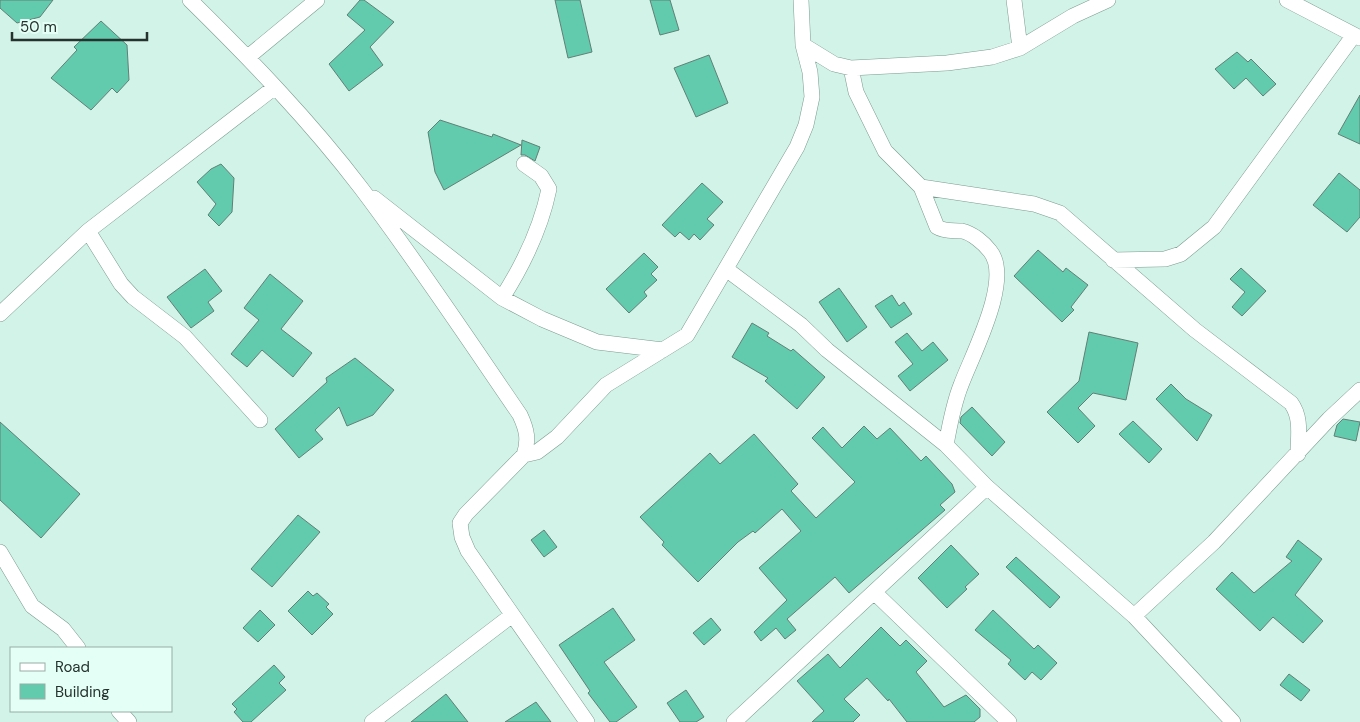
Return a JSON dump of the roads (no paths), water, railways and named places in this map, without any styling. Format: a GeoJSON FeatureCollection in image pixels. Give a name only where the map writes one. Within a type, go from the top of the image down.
{"type":"FeatureCollection","features":[{"type":"Feature","properties":{"kind":"street"},"geometry":{"type":"LineString","coordinates":[[190,0],[248,57],[360,186],[425,274],[520,415],[527,430],[528,442],[524,455],[476,502],[460,523],[462,537],[468,551],[511,616],[587,722]]}},
{"type":"Feature","properties":{"kind":"street"},"geometry":{"type":"LineString","coordinates":[[248,57],[317,0]]}},
{"type":"Feature","properties":{"kind":"street"},"geometry":{"type":"LineString","coordinates":[[524,455],[537,452],[557,437],[606,385],[687,335],[797,146],[806,125],[812,97],[810,72],[803,45],[801,0]]}},
{"type":"Feature","properties":{"kind":"street"},"geometry":{"type":"LineString","coordinates":[[1014,0],[1020,48]]}},
{"type":"Feature","properties":{"kind":"street"},"geometry":{"type":"LineString","coordinates":[[803,45],[834,64],[851,68],[947,63],[992,57],[1020,48],[1073,16],[1108,0]]}},
{"type":"Feature","properties":{"kind":"street"},"geometry":{"type":"LineString","coordinates":[[1113,260],[1165,259],[1181,254],[1214,227],[1357,36],[1287,0]]}},
{"type":"Feature","properties":{"kind":"street"},"geometry":{"type":"LineString","coordinates":[[851,68],[856,92],[885,151],[921,187],[936,227],[941,230],[964,232],[978,239],[992,252],[997,271],[996,295],[952,411],[946,445]]}},
{"type":"Feature","properties":{"kind":"street"},"geometry":{"type":"LineString","coordinates":[[0,314],[88,231],[275,88]]}},
{"type":"Feature","properties":{"kind":"street"},"geometry":{"type":"LineString","coordinates":[[502,298],[515,277],[533,238],[549,189],[541,176],[524,164]]}},
{"type":"Feature","properties":{"kind":"street"},"geometry":{"type":"LineString","coordinates":[[360,186],[502,298],[542,319],[597,342],[663,350]]}},
{"type":"Feature","properties":{"kind":"street"},"geometry":{"type":"LineString","coordinates":[[921,187],[1051,208],[1071,221],[1113,260],[1195,330],[1291,403],[1297,411],[1298,454]]}},
{"type":"Feature","properties":{"kind":"street"},"geometry":{"type":"LineString","coordinates":[[88,231],[121,284],[133,297],[185,337],[260,420]]}},
{"type":"Feature","properties":{"kind":"street"},"geometry":{"type":"LineString","coordinates":[[726,269],[801,326],[827,350],[946,445],[987,487],[1134,616],[1233,722]]}},
{"type":"Feature","properties":{"kind":"street"},"geometry":{"type":"LineString","coordinates":[[1134,616],[1214,542],[1329,419],[1360,390]]}},
{"type":"Feature","properties":{"kind":"street"},"geometry":{"type":"LineString","coordinates":[[734,722],[987,487]]}},
{"type":"Feature","properties":{"kind":"street"},"geometry":{"type":"LineString","coordinates":[[0,552],[32,606],[63,629],[77,647]]}},
{"type":"Feature","properties":{"kind":"street"},"geometry":{"type":"LineString","coordinates":[[874,592],[998,719]]}},
{"type":"Feature","properties":{"kind":"street"},"geometry":{"type":"LineString","coordinates":[[372,722],[511,616]]}},
{"type":"Feature","properties":{"kind":"street"},"geometry":{"type":"LineString","coordinates":[[120,712],[129,722]]}}]}
